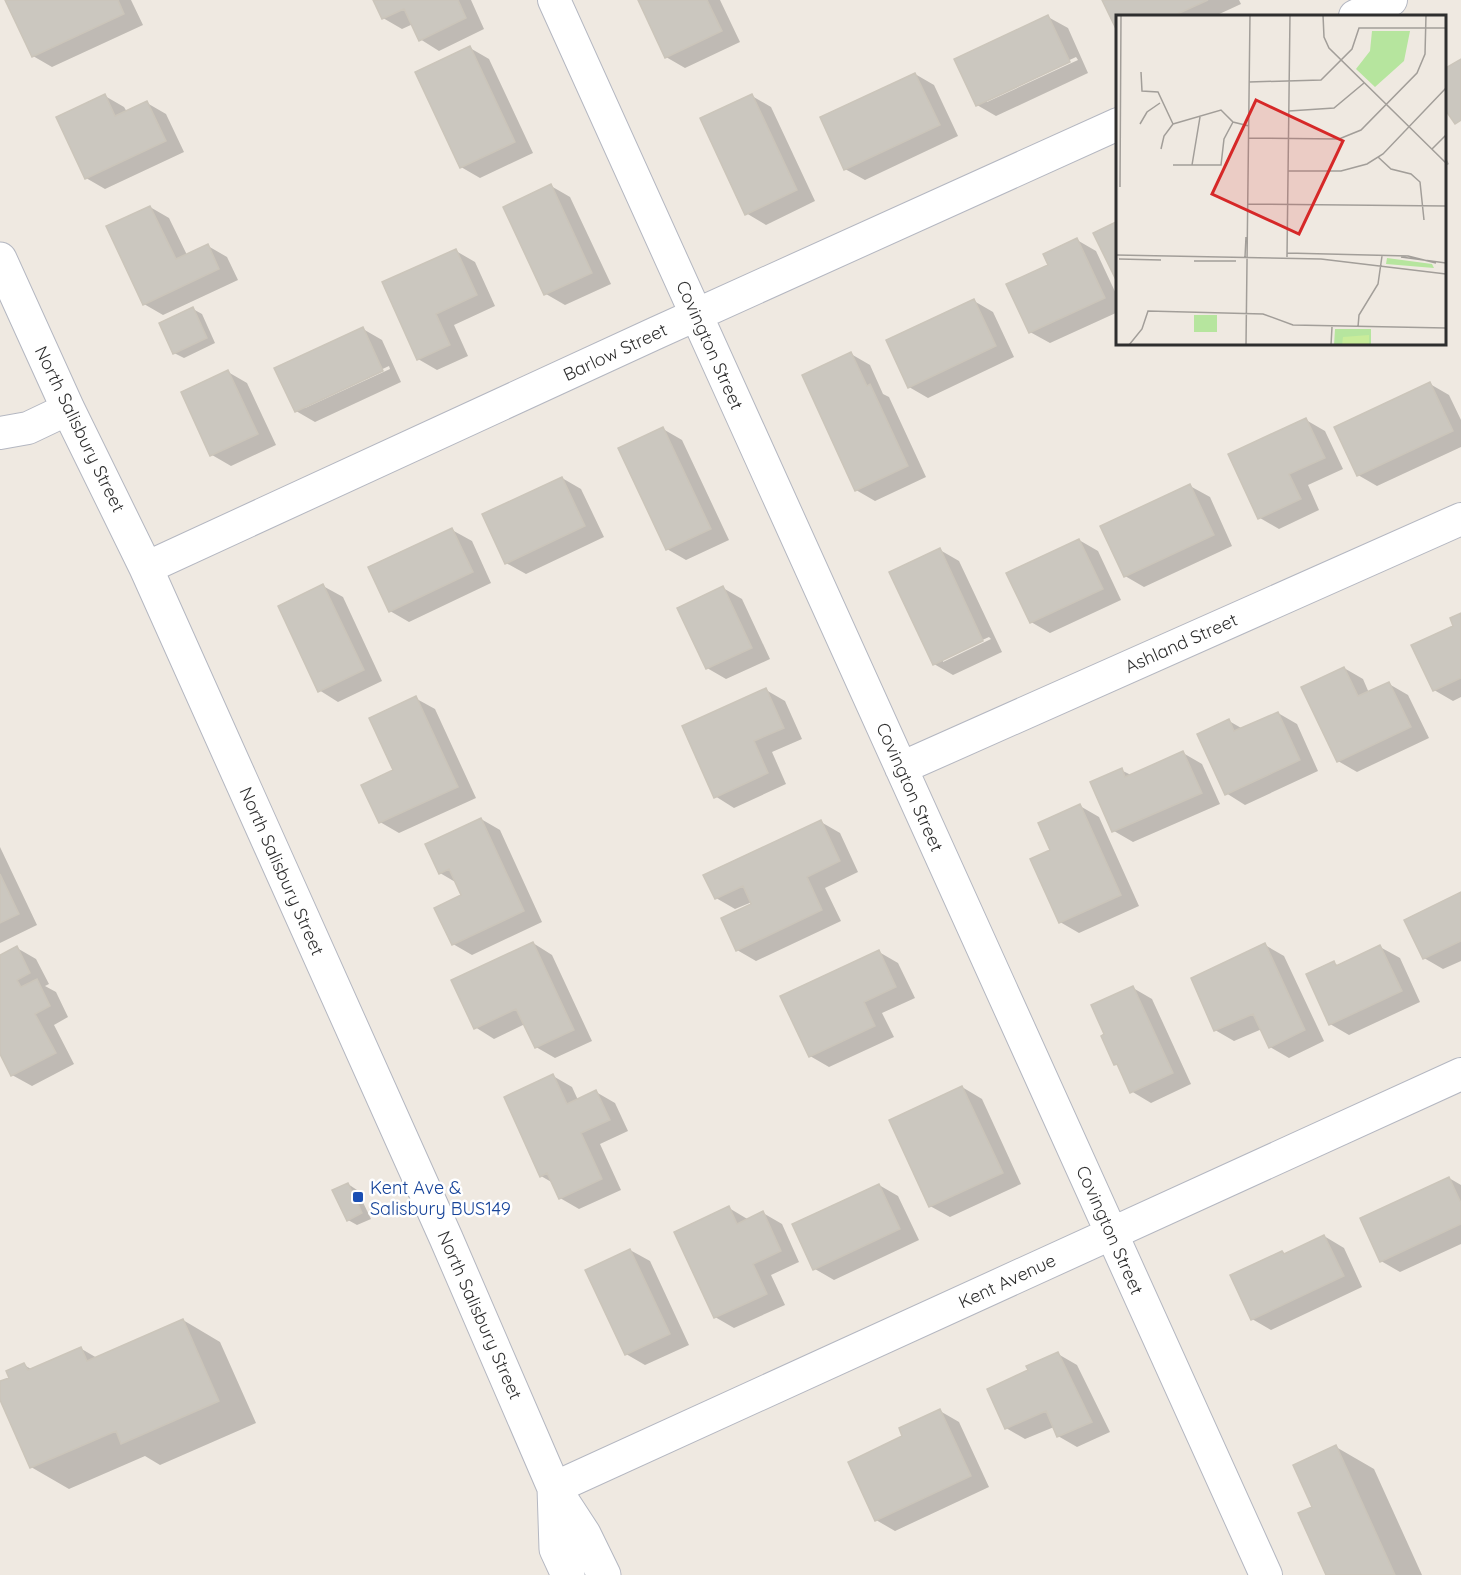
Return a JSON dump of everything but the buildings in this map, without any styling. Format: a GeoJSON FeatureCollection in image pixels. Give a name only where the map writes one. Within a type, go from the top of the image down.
{"type":"FeatureCollection","features":[{"type":"Feature","properties":{"kind":"street","name":"Covington Street"},"geometry":{"type":"LineString","coordinates":[[554,0],[1266,1575]]}},
{"type":"Feature","properties":{"kind":"street"},"geometry":{"type":"LineString","coordinates":[[1357,15],[1391,0]]}},
{"type":"Feature","properties":{"kind":"street","name":"Barlow Street"},"geometry":{"type":"LineString","coordinates":[[146,568],[696,314],[1116,125]]}},
{"type":"Feature","properties":{"kind":"street","name":"North Salisbury Street"},"geometry":{"type":"LineString","coordinates":[[0,259],[68,410],[146,568],[442,1228],[554,1488],[584,1534],[604,1575]]}},
{"type":"Feature","properties":{"kind":"street"},"geometry":{"type":"LineString","coordinates":[[0,433],[28,428],[68,410]]}},
{"type":"Feature","properties":{"kind":"street","name":"Ashland Street"},"geometry":{"type":"LineString","coordinates":[[901,768],[1461,519]]}},
{"type":"Feature","properties":{"kind":"street","name":"Kent Avenue"},"geometry":{"type":"LineString","coordinates":[[554,1488],[1461,1074]]}},
{"type":"Feature","properties":{"kind":"street","name":"North Salisbury Street"},"geometry":{"type":"LineString","coordinates":[[554,1488],[556,1549],[568,1575]]}},
{"type":"Feature","properties":{"kind":"place","name":"Kent Ave & Salisbury BUS149"},"geometry":{"type":"Point","coordinates":[358,1197]}}]}
